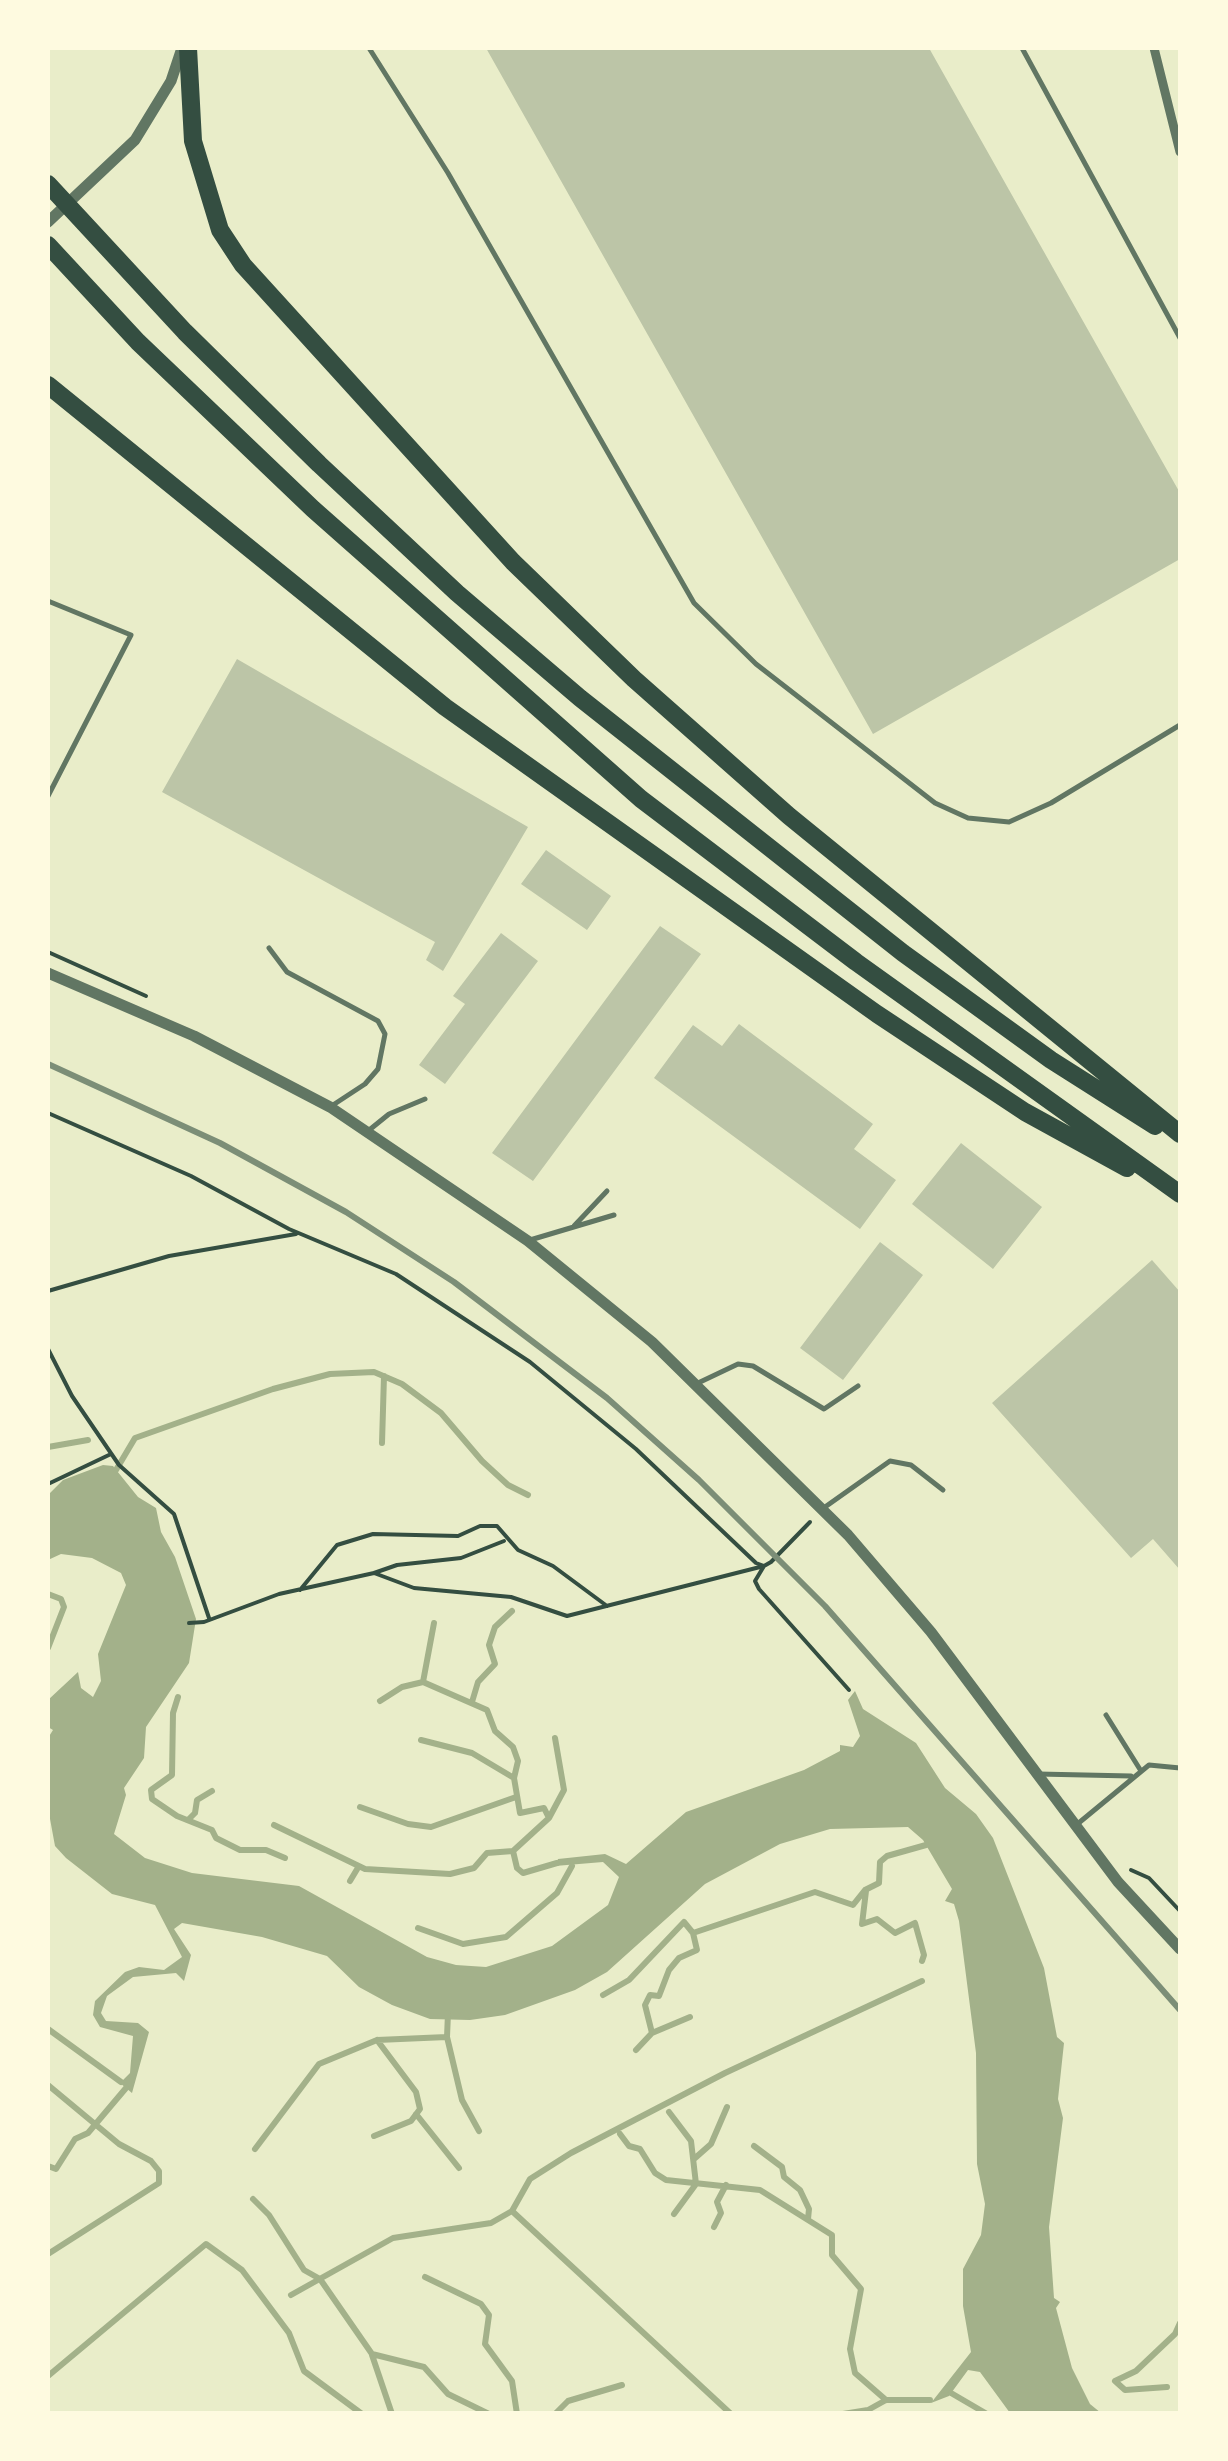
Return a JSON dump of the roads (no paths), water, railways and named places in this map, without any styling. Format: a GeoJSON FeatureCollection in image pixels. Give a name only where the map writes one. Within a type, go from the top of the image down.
{"type":"FeatureCollection","features":[{"type":"Feature","properties":{"kind":"highway"},"geometry":{"type":"LineString","coordinates":[[185,48],[193,141],[220,230],[243,266],[488,536],[634,679],[788,816],[1180,1134]]}},
{"type":"Feature","properties":{"kind":"highway"},"geometry":{"type":"LineString","coordinates":[[48,184],[185,332],[306,451],[457,593],[580,698],[903,954],[1051,1060],[1180,1142]]}},
{"type":"Feature","properties":{"kind":"highway"},"geometry":{"type":"LineString","coordinates":[[48,245],[138,342],[313,509],[641,799],[856,962],[1180,1196]]}},
{"type":"Feature","properties":{"kind":"highway"},"geometry":{"type":"LineString","coordinates":[[48,385],[445,706],[684,878],[1025,1112],[1180,1196]]}},
{"type":"Feature","properties":{"kind":"street"},"geometry":{"type":"LineString","coordinates":[[48,222],[110,164],[152,117],[185,48]]}},
{"type":"Feature","properties":{"kind":"street"},"geometry":{"type":"LineString","coordinates":[[1154,48],[1180,152]]}},
{"type":"Feature","properties":{"kind":"street"},"geometry":{"type":"LineString","coordinates":[[48,973],[194,1036],[330,1107],[528,1241],[698,1383],[822,1509],[931,1632],[1074,1826],[1118,1882],[1180,1949]]}},
{"type":"Feature","properties":{"kind":"lane"},"geometry":{"type":"LineString","coordinates":[[369,48],[448,173],[694,603],[756,664],[935,803],[968,818],[1009,822],[1052,803],[1180,725]]}},
{"type":"Feature","properties":{"kind":"lane"},"geometry":{"type":"LineString","coordinates":[[1022,48],[1180,338]]}},
{"type":"Feature","properties":{"kind":"lane"},"geometry":{"type":"LineString","coordinates":[[48,602],[131,635],[48,796]]}},
{"type":"Feature","properties":{"kind":"lane"},"geometry":{"type":"LineString","coordinates":[[269,948],[288,972],[378,1020],[385,1034],[378,1069],[365,1084],[330,1107]]}},
{"type":"Feature","properties":{"kind":"lane"},"geometry":{"type":"LineString","coordinates":[[368,1131],[390,1114],[425,1099]]}},
{"type":"Feature","properties":{"kind":"lane"},"geometry":{"type":"LineString","coordinates":[[572,1228],[607,1191]]}},
{"type":"Feature","properties":{"kind":"lane"},"geometry":{"type":"LineString","coordinates":[[528,1241],[614,1215]]}},
{"type":"Feature","properties":{"kind":"lane"},"geometry":{"type":"LineString","coordinates":[[698,1383],[738,1364],[753,1366],[824,1409],[858,1386]]}},
{"type":"Feature","properties":{"kind":"lane"},"geometry":{"type":"LineString","coordinates":[[822,1509],[890,1461],[911,1465],[944,1490]]}},
{"type":"Feature","properties":{"kind":"lane"},"geometry":{"type":"LineString","coordinates":[[1106,1715],[1141,1771]]}},
{"type":"Feature","properties":{"kind":"lane"},"geometry":{"type":"LineString","coordinates":[[1074,1826],[1149,1765],[1180,1768]]}},
{"type":"Feature","properties":{"kind":"lane"},"geometry":{"type":"LineString","coordinates":[[1036,1775],[1050,1771],[1065,1776],[1134,1776]]}},
{"type":"Feature","properties":{"kind":"waterway"},"geometry":{"type":"LineString","coordinates":[[116,1470],[135,1438],[273,1389],[330,1374],[374,1372],[402,1384],[441,1413],[482,1461],[508,1485],[528,1495]]}},
{"type":"Feature","properties":{"kind":"waterway"},"geometry":{"type":"LineString","coordinates":[[382,1443],[384,1376]]}},
{"type":"Feature","properties":{"kind":"waterway"},"geometry":{"type":"LineString","coordinates":[[48,1447],[88,1440]]}},
{"type":"Feature","properties":{"kind":"waterway"},"geometry":{"type":"LineString","coordinates":[[48,1594],[61,1599],[64,1607],[48,1648]]}},
{"type":"Feature","properties":{"kind":"waterway"},"geometry":{"type":"LineString","coordinates":[[472,1702],[478,1682],[495,1664],[489,1645],[495,1627],[512,1611]]}},
{"type":"Feature","properties":{"kind":"waterway"},"geometry":{"type":"LineString","coordinates":[[423,1682],[434,1623]]}},
{"type":"Feature","properties":{"kind":"waterway"},"geometry":{"type":"LineString","coordinates":[[380,1701],[402,1687],[423,1682],[487,1710],[495,1731],[513,1747],[518,1761],[514,1778],[520,1813],[544,1808],[549,1818],[513,1851],[517,1868],[523,1873],[557,1863]]}},
{"type":"Feature","properties":{"kind":"waterway"},"geometry":{"type":"LineString","coordinates":[[178,1697],[173,1713],[172,1775],[151,1790],[152,1799],[177,1816],[212,1830],[216,1838],[240,1850],[266,1850],[285,1858]]}},
{"type":"Feature","properties":{"kind":"waterway"},"geometry":{"type":"LineString","coordinates":[[549,1818],[564,1790],[555,1738]]}},
{"type":"Feature","properties":{"kind":"waterway"},"geometry":{"type":"LineString","coordinates":[[421,1740],[472,1753],[514,1778]]}},
{"type":"Feature","properties":{"kind":"waterway"},"geometry":{"type":"LineString","coordinates":[[188,1820],[195,1813],[197,1800],[212,1791]]}},
{"type":"Feature","properties":{"kind":"waterway"},"geometry":{"type":"LineString","coordinates":[[360,1807],[408,1824],[431,1827],[516,1797]]}},
{"type":"Feature","properties":{"kind":"waterway"},"geometry":{"type":"LineString","coordinates":[[274,1825],[365,1869],[450,1874],[474,1868],[487,1853],[513,1851]]}},
{"type":"Feature","properties":{"kind":"waterway"},"geometry":{"type":"LineString","coordinates":[[603,1995],[629,1980],[684,1922],[693,1933],[815,1892],[853,1905],[865,1890],[879,1883],[880,1862],[887,1856],[926,1845]]}},
{"type":"Feature","properties":{"kind":"waterway"},"geometry":{"type":"LineString","coordinates":[[350,1881],[359,1866]]}},
{"type":"Feature","properties":{"kind":"waterway"},"geometry":{"type":"LineString","coordinates":[[418,1928],[463,1944],[506,1937],[557,1893],[572,1866]]}},
{"type":"Feature","properties":{"kind":"waterway"},"geometry":{"type":"LineString","coordinates":[[866,1891],[862,1924],[877,1919],[895,1933],[915,1923],[924,1955],[922,1961]]}},
{"type":"Feature","properties":{"kind":"waterway"},"geometry":{"type":"LineString","coordinates":[[636,2050],[652,2033],[645,2005],[650,1995],[659,1996],[669,1970],[679,1958],[697,1950],[693,1933]]}},
{"type":"Feature","properties":{"kind":"waterway"},"geometry":{"type":"LineString","coordinates":[[512,2211],[530,2179],[571,2153],[725,2073],[922,1981]]}},
{"type":"Feature","properties":{"kind":"waterway"},"geometry":{"type":"LineString","coordinates":[[255,2149],[319,2064],[377,2040],[447,2037],[448,2013]]}},
{"type":"Feature","properties":{"kind":"waterway"},"geometry":{"type":"LineString","coordinates":[[652,2033],[690,2017]]}},
{"type":"Feature","properties":{"kind":"waterway"},"geometry":{"type":"LineString","coordinates":[[48,2029],[121,2082]]}},
{"type":"Feature","properties":{"kind":"waterway"},"geometry":{"type":"LineString","coordinates":[[447,2037],[462,2100],[479,2131]]}},
{"type":"Feature","properties":{"kind":"waterway"},"geometry":{"type":"LineString","coordinates":[[374,2136],[411,2121],[420,2109],[416,2092],[377,2040]]}},
{"type":"Feature","properties":{"kind":"waterway"},"geometry":{"type":"LineString","coordinates":[[48,2085],[119,2144],[151,2161],[159,2171],[159,2183],[48,2254]]}},
{"type":"Feature","properties":{"kind":"waterway"},"geometry":{"type":"LineString","coordinates":[[48,2166],[56,2169],[75,2139],[88,2133],[126,2088]]}},
{"type":"Feature","properties":{"kind":"waterway"},"geometry":{"type":"LineString","coordinates":[[694,2159],[711,2144],[727,2107]]}},
{"type":"Feature","properties":{"kind":"waterway"},"geometry":{"type":"LineString","coordinates":[[669,2112],[691,2141],[696,2184],[674,2214]]}},
{"type":"Feature","properties":{"kind":"waterway"},"geometry":{"type":"LineString","coordinates":[[416,2114],[459,2168]]}},
{"type":"Feature","properties":{"kind":"waterway"},"geometry":{"type":"LineString","coordinates":[[620,2134],[629,2146],[640,2149],[655,2173],[666,2180],[760,2190],[832,2235],[832,2255],[861,2289],[850,2349],[855,2373],[886,2400]]}},
{"type":"Feature","properties":{"kind":"waterway"},"geometry":{"type":"LineString","coordinates":[[754,2146],[782,2167],[784,2177],[800,2190],[809,2209],[808,2219]]}},
{"type":"Feature","properties":{"kind":"waterway"},"geometry":{"type":"LineString","coordinates":[[714,2227],[721,2213],[717,2202],[726,2185]]}},
{"type":"Feature","properties":{"kind":"waterway"},"geometry":{"type":"LineString","coordinates":[[253,2199],[269,2215],[304,2270],[320,2279],[372,2354],[424,2367],[448,2394],[489,2414]]}},
{"type":"Feature","properties":{"kind":"waterway"},"geometry":{"type":"LineString","coordinates":[[291,2295],[393,2238],[491,2223],[512,2211],[731,2414]]}},
{"type":"Feature","properties":{"kind":"waterway"},"geometry":{"type":"LineString","coordinates":[[48,2376],[206,2244],[242,2270],[289,2333],[304,2371],[362,2414]]}},
{"type":"Feature","properties":{"kind":"waterway"},"geometry":{"type":"LineString","coordinates":[[425,2277],[481,2304],[489,2315],[485,2344],[512,2381],[517,2414]]}},
{"type":"Feature","properties":{"kind":"waterway"},"geometry":{"type":"LineString","coordinates":[[1167,2387],[1125,2390],[1115,2381],[1136,2371],[1175,2334],[1180,2323]]}},
{"type":"Feature","properties":{"kind":"waterway"},"geometry":{"type":"LineString","coordinates":[[372,2355],[392,2414]]}},
{"type":"Feature","properties":{"kind":"waterway"},"geometry":{"type":"LineString","coordinates":[[555,2414],[568,2401],[622,2385]]}},
{"type":"Feature","properties":{"kind":"waterway"},"geometry":{"type":"LineString","coordinates":[[951,2393],[987,2414]]}},
{"type":"Feature","properties":{"kind":"waterway"},"geometry":{"type":"LineString","coordinates":[[843,2414],[868,2410],[886,2400],[930,2400]]}},
{"type":"Feature","properties":{"kind":"railway"},"geometry":{"type":"LineString","coordinates":[[48,1064],[220,1143],[346,1212],[454,1282],[607,1398],[699,1480],[825,1606],[1180,2010]]}}]}
